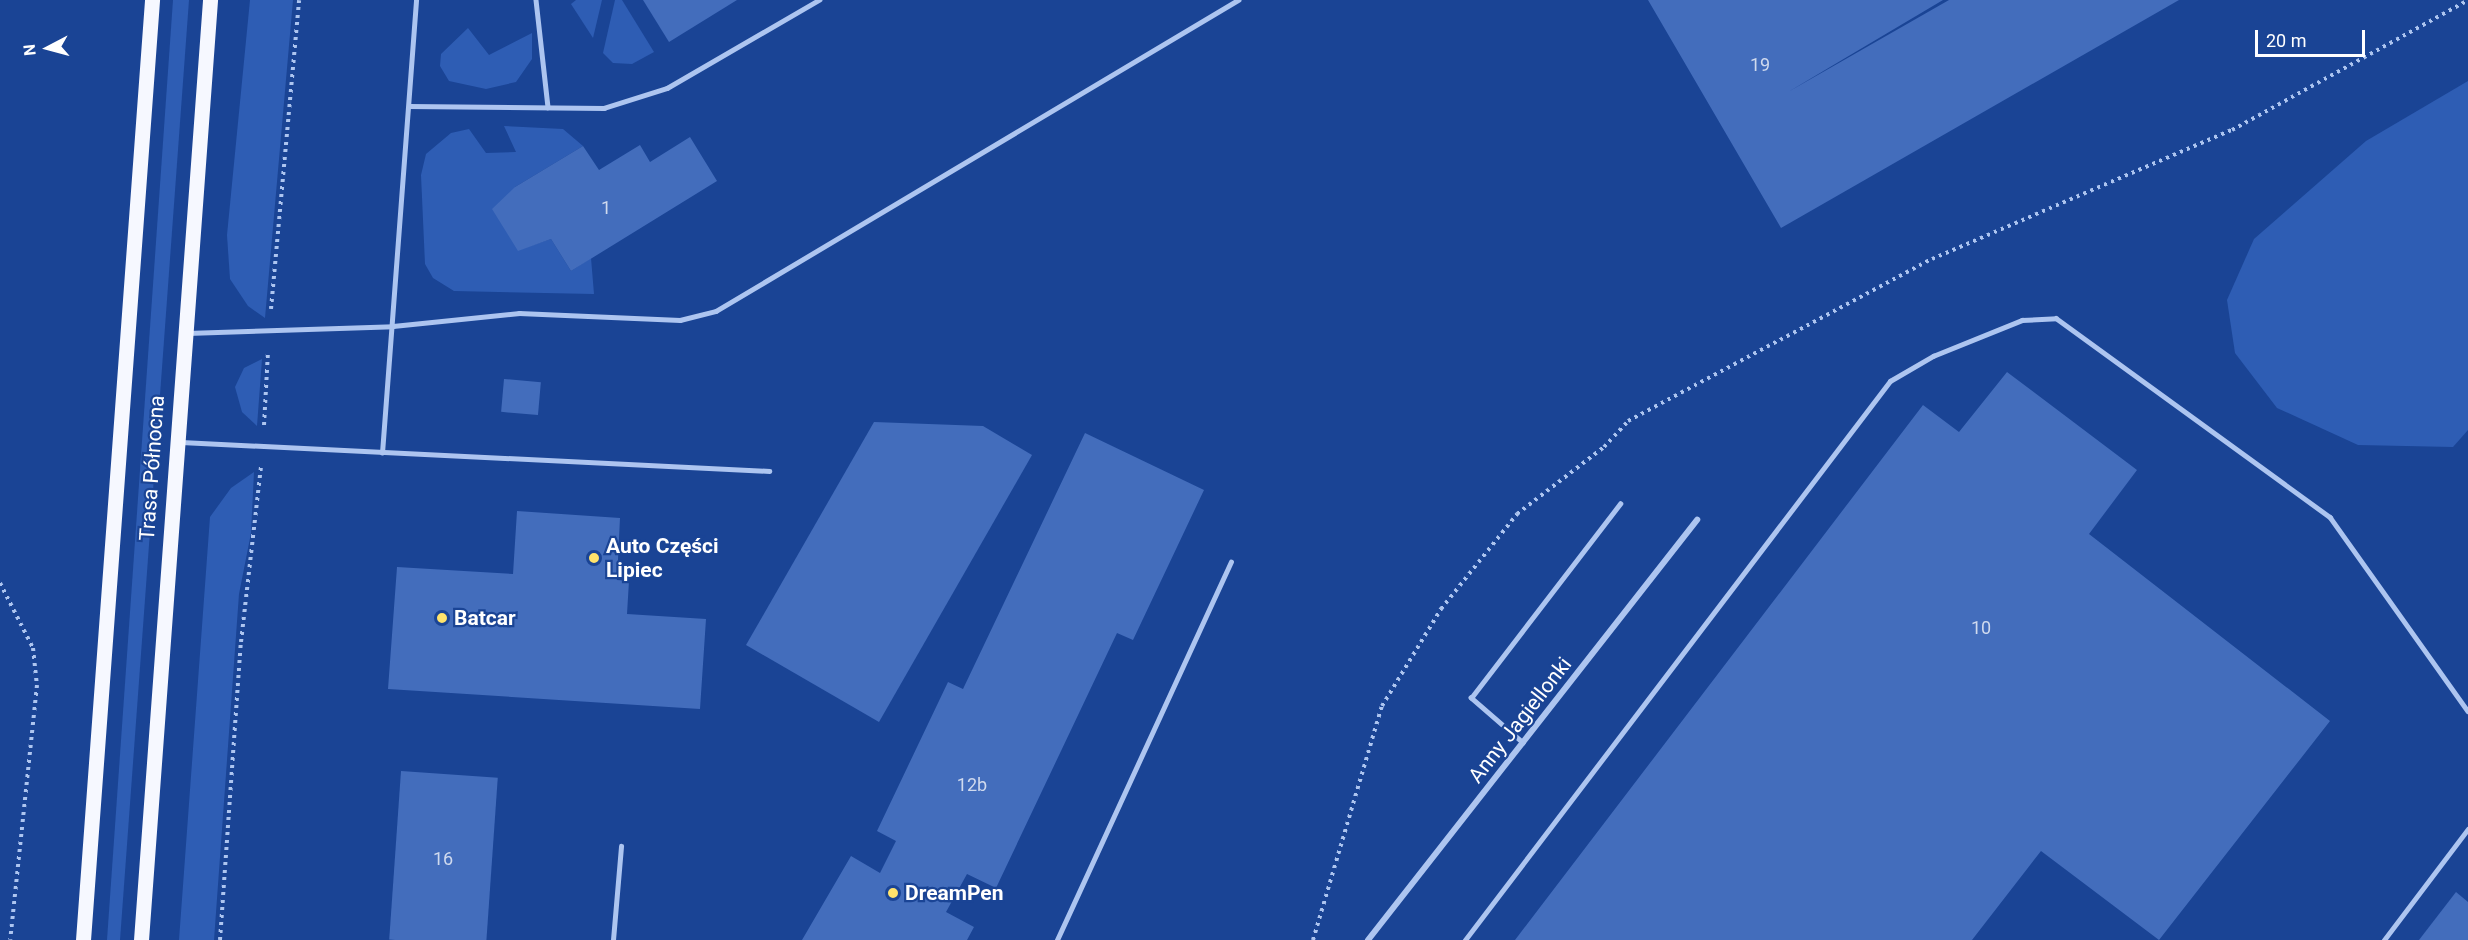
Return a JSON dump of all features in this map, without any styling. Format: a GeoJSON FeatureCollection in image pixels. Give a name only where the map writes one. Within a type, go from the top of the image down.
{"type":"FeatureCollection","features":[{"type":"Feature","properties":{"kind":"main road","name":"Trasa Północna"},"geometry":{"type":"LineString","coordinates":[[83,940],[152,0]]}},
{"type":"Feature","properties":{"kind":"main road","name":"Trasa Północna"},"geometry":{"type":"LineString","coordinates":[[141,940],[182,333],[210,0]]}},
{"type":"Feature","properties":{"kind":"street","name":"Anny Jagiellonki"},"geometry":{"type":"LineString","coordinates":[[1368,940],[1698,520]]}},
{"type":"Feature","properties":{"kind":"lane"},"geometry":{"type":"LineString","coordinates":[[382,453],[416,0]]}},
{"type":"Feature","properties":{"kind":"lane"},"geometry":{"type":"LineString","coordinates":[[536,0],[548,107]]}},
{"type":"Feature","properties":{"kind":"lane"},"geometry":{"type":"LineString","coordinates":[[409,106],[604,108],[667,88],[819,0]]}},
{"type":"Feature","properties":{"kind":"lane"},"geometry":{"type":"LineString","coordinates":[[182,333],[393,326],[519,313],[636,320],[716,311],[1238,0]]}},
{"type":"Feature","properties":{"kind":"lane"},"geometry":{"type":"LineString","coordinates":[[1465,940],[1890,381],[1933,356],[2022,320],[2056,318],[2330,517],[2468,711]]}},
{"type":"Feature","properties":{"kind":"lane"},"geometry":{"type":"LineString","coordinates":[[175,442],[769,471]]}},
{"type":"Feature","properties":{"kind":"lane"},"geometry":{"type":"LineString","coordinates":[[1523,742],[1471,698],[1620,504]]}},
{"type":"Feature","properties":{"kind":"lane"},"geometry":{"type":"LineString","coordinates":[[1057,940],[1231,562]]}},
{"type":"Feature","properties":{"kind":"lane"},"geometry":{"type":"LineString","coordinates":[[2384,940],[2468,829]]}},
{"type":"Feature","properties":{"kind":"lane"},"geometry":{"type":"LineString","coordinates":[[613,940],[621,846]]}},
{"type":"Feature","properties":{"kind":"path"},"geometry":{"type":"LineString","coordinates":[[1313,940],[1382,706],[1442,609],[1517,514],[1604,447],[1628,421],[1932,260],[2232,130],[2468,0]]}},
{"type":"Feature","properties":{"kind":"path"},"geometry":{"type":"LineString","coordinates":[[0,583],[33,648],[37,685],[10,940]]}},
{"type":"Feature","properties":{"kind":"shaded area"},"geometry":{"type":"Polygon","coordinates":[[[173,0],[189,0],[120,940],[107,940],[173,0]]]}},
{"type":"Feature","properties":{"kind":"shaded area"},"geometry":{"type":"Polygon","coordinates":[[[250,0],[293,0],[265,318],[248,306],[230,279],[227,235],[250,0]]]}},
{"type":"Feature","properties":{"kind":"shaded area"},"geometry":{"type":"Polygon","coordinates":[[[576,0],[602,0],[593,38],[571,4],[576,0]]]}},
{"type":"Feature","properties":{"kind":"shaded area"},"geometry":{"type":"Polygon","coordinates":[[[615,0],[622,0],[654,52],[632,64],[613,63],[603,53],[615,0]]]}},
{"type":"Feature","properties":{"kind":"shaded area"},"geometry":{"type":"Polygon","coordinates":[[[468,28],[489,55],[532,33],[532,59],[516,82],[486,89],[449,81],[440,66],[441,54],[468,28]]]}},
{"type":"Feature","properties":{"kind":"shaded area"},"geometry":{"type":"Polygon","coordinates":[[[2468,81],[2468,430],[2453,447],[2358,445],[2277,408],[2235,353],[2227,300],[2254,239],[2366,141],[2468,81]]]}},
{"type":"Feature","properties":{"kind":"shaded area"},"geometry":{"type":"Polygon","coordinates":[[[504,126],[563,129],[583,146],[515,187],[518,250],[551,239],[571,271],[591,258],[594,294],[454,291],[433,278],[425,264],[421,175],[426,154],[451,133],[469,129],[486,153],[516,152],[504,126]]]}},
{"type":"Feature","properties":{"kind":"shaded area"},"geometry":{"type":"Polygon","coordinates":[[[262,359],[257,426],[242,412],[235,387],[244,368],[262,359]]]}},
{"type":"Feature","properties":{"kind":"shaded area"},"geometry":{"type":"Polygon","coordinates":[[[254,472],[251,533],[239,594],[214,940],[179,940],[210,517],[231,488],[254,472]]]}},
{"type":"Feature","properties":{"kind":"building"},"geometry":{"type":"Polygon","coordinates":[[[643,0],[737,0],[669,42],[643,0]]]}},
{"type":"Feature","properties":{"kind":"building"},"geometry":{"type":"Polygon","coordinates":[[[1648,0],[1943,0],[1788,92],[1949,0],[2179,0],[1781,228],[1648,0]]]}},
{"type":"Feature","properties":{"kind":"building"},"geometry":{"type":"Polygon","coordinates":[[[690,137],[717,181],[571,271],[551,239],[518,251],[492,209],[515,187],[583,146],[599,170],[640,145],[650,162],[690,137]]]}},
{"type":"Feature","properties":{"kind":"building"},"geometry":{"type":"Polygon","coordinates":[[[2007,372],[2137,470],[2089,534],[2330,721],[2159,940],[2041,851],[1972,940],[1515,940],[1923,405],[1959,432],[2007,372]]]}},
{"type":"Feature","properties":{"kind":"building"},"geometry":{"type":"Polygon","coordinates":[[[504,379],[541,382],[538,415],[501,412],[504,379]]]}},
{"type":"Feature","properties":{"kind":"building"},"geometry":{"type":"Polygon","coordinates":[[[874,422],[983,426],[1032,455],[879,722],[746,645],[874,422]]]}},
{"type":"Feature","properties":{"kind":"building"},"geometry":{"type":"Polygon","coordinates":[[[1085,433],[1204,490],[1133,640],[1117,633],[996,888],[967,874],[946,912],[974,927],[967,940],[802,940],[851,856],[880,873],[896,841],[877,831],[948,682],[963,689],[1085,433]]]}},
{"type":"Feature","properties":{"kind":"building"},"geometry":{"type":"Polygon","coordinates":[[[517,511],[620,518],[617,580],[629,581],[627,614],[706,619],[700,709],[388,689],[397,567],[513,574],[517,511]]]}},
{"type":"Feature","properties":{"kind":"building"},"geometry":{"type":"Polygon","coordinates":[[[401,771],[498,778],[486,940],[389,940],[401,771]]]}},
{"type":"Feature","properties":{"kind":"building"},"geometry":{"type":"Polygon","coordinates":[[[2456,892],[2468,902],[2468,940],[2419,940],[2456,892]]]}},
{"type":"Feature","properties":{"kind":"place","name":"Auto Części Lipiec"},"geometry":{"type":"Point","coordinates":[594,558]}},
{"type":"Feature","properties":{"kind":"place","name":"Batcar"},"geometry":{"type":"Point","coordinates":[442,618]}},
{"type":"Feature","properties":{"kind":"place","name":"DreamPen"},"geometry":{"type":"Point","coordinates":[893,893]}}]}
